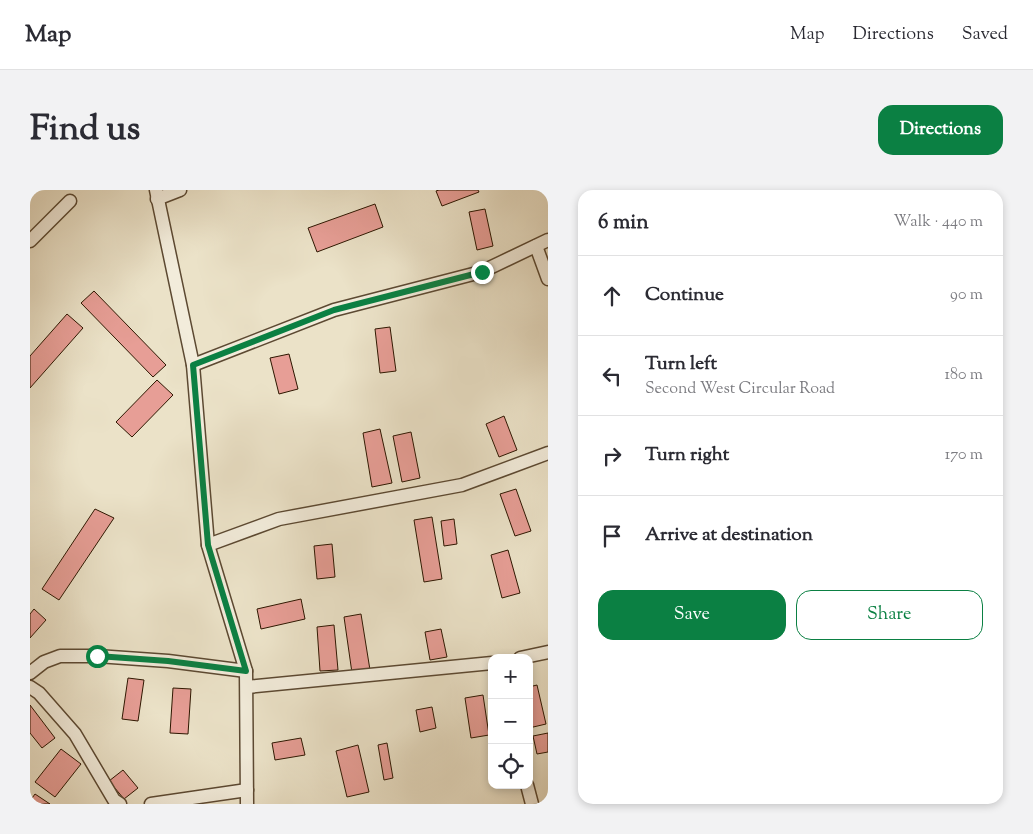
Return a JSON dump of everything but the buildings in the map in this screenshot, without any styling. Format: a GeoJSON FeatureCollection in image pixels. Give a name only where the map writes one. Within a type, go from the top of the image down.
{"type":"FeatureCollection","features":[{"type":"Feature","properties":{"kind":"street"},"geometry":{"type":"LineString","coordinates":[[180,190],[157,195],[193,365],[208,545],[246,671],[247,804]]}},
{"type":"Feature","properties":{"kind":"street"},"geometry":{"type":"LineString","coordinates":[[30,241],[70,201]]}},
{"type":"Feature","properties":{"kind":"street"},"geometry":{"type":"LineString","coordinates":[[193,365],[334,310],[482,272],[548,240]]}},
{"type":"Feature","properties":{"kind":"street"},"geometry":{"type":"LineString","coordinates":[[536,246],[548,279]]}},
{"type":"Feature","properties":{"kind":"street"},"geometry":{"type":"LineString","coordinates":[[208,545],[279,519],[462,485],[548,453]]}},
{"type":"Feature","properties":{"kind":"street"},"geometry":{"type":"LineString","coordinates":[[533,655],[548,652]]}},
{"type":"Feature","properties":{"kind":"street"},"geometry":{"type":"LineString","coordinates":[[30,673],[44,662],[60,656],[97,656],[168,661],[246,671]]}},
{"type":"Feature","properties":{"kind":"street"},"geometry":{"type":"LineString","coordinates":[[247,686],[488,663]]}},
{"type":"Feature","properties":{"kind":"street"},"geometry":{"type":"LineString","coordinates":[[30,687],[39,693],[75,734],[114,800],[120,804]]}},
{"type":"Feature","properties":{"kind":"street"},"geometry":{"type":"LineString","coordinates":[[528,789],[532,804]]}},
{"type":"Feature","properties":{"kind":"street"},"geometry":{"type":"LineString","coordinates":[[151,804],[247,790]]}},
{"type":"Feature","properties":{"kind":"route"},"geometry":{"type":"LineString","coordinates":[[97,656],[168,661],[246,671],[208,545],[193,365],[334,310],[482,272]]}}]}
